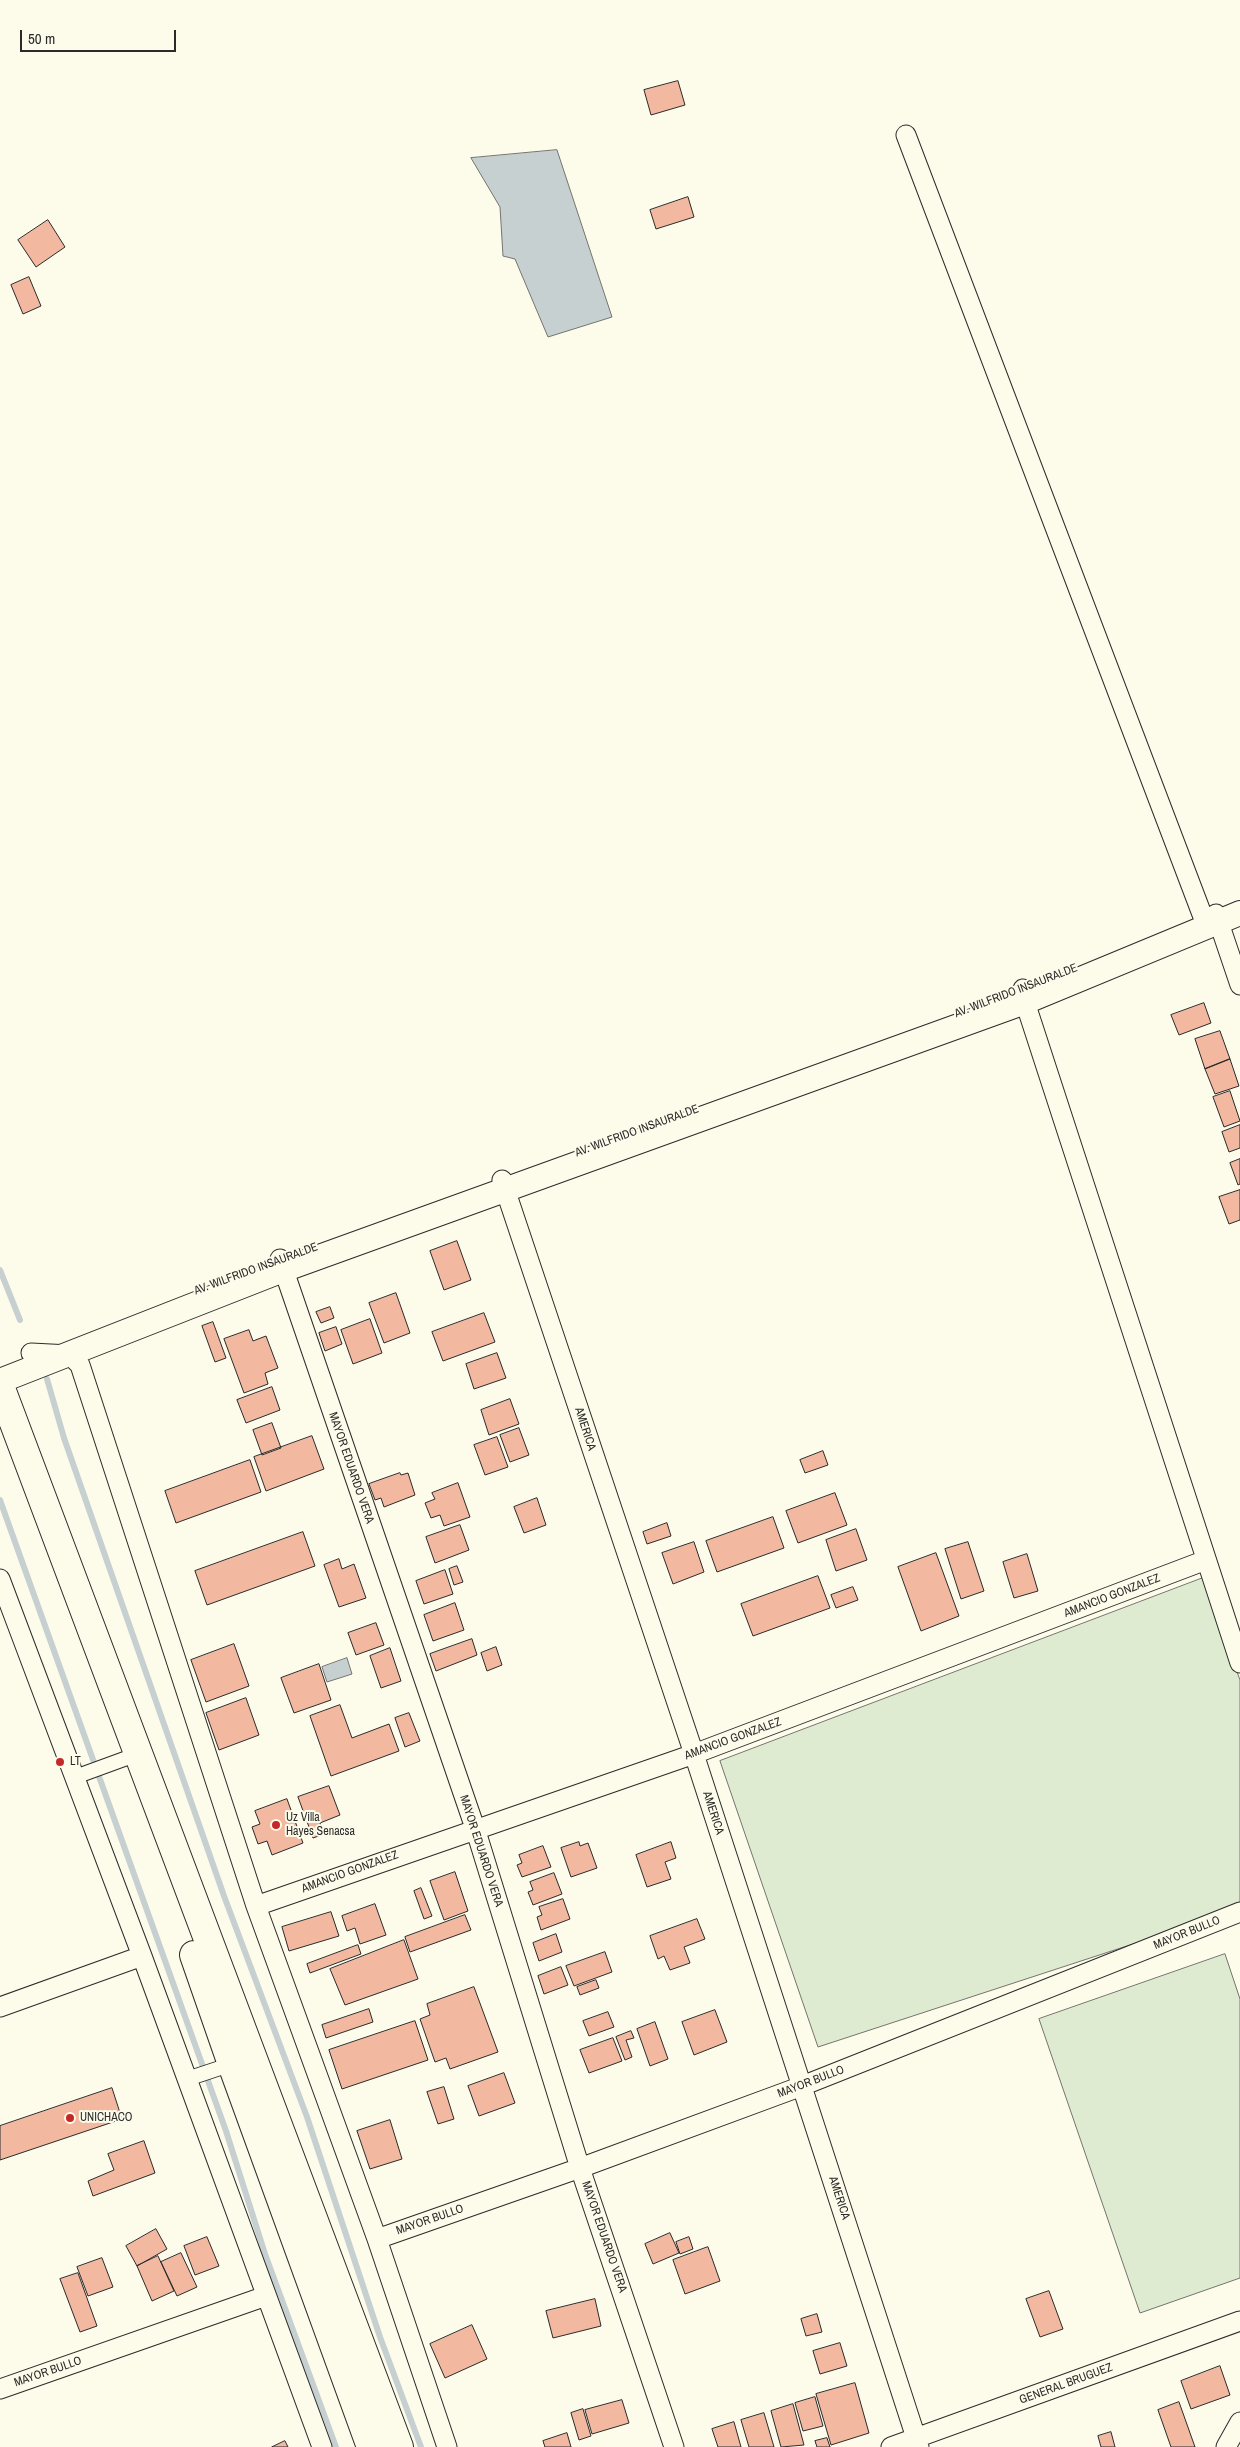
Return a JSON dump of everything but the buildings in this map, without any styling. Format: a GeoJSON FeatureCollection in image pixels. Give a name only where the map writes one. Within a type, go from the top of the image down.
{"type":"FeatureCollection","features":[{"type":"Feature","properties":{"kind":"highway"},"geometry":{"type":"LineString","coordinates":[[0,1386],[399,2447]]}},
{"type":"Feature","properties":{"kind":"highway"},"geometry":{"type":"LineString","coordinates":[[0,1431],[222,2067],[371,2447]]}},
{"type":"Feature","properties":{"kind":"street"},"geometry":{"type":"LineString","coordinates":[[906,135],[1219,917],[1240,985]]}},
{"type":"Feature","properties":{"kind":"street","name":"AV. WILFRIDO INSAURALDE"},"geometry":{"type":"LineString","coordinates":[[0,1364],[282,1264],[1024,995],[1219,917],[1240,905]]}},
{"type":"Feature","properties":{"kind":"street"},"geometry":{"type":"LineString","coordinates":[[1024,995],[1240,1663]]}},
{"type":"Feature","properties":{"kind":"street","name":"AMERICA"},"geometry":{"type":"LineString","coordinates":[[503,1184],[694,1754],[918,2443]]}},
{"type":"Feature","properties":{"kind":"street"},"geometry":{"type":"LineString","coordinates":[[0,1381],[70,1355],[282,1264]]}},
{"type":"Feature","properties":{"kind":"street","name":"MAYOR EDUARDO VERA"},"geometry":{"type":"LineString","coordinates":[[282,1264],[475,1828],[580,2168],[674,2447]]}},
{"type":"Feature","properties":{"kind":"street"},"geometry":{"type":"LineString","coordinates":[[31,1353],[70,1355],[80,1365],[256,1906],[377,2239],[447,2447]]}},
{"type":"Feature","properties":{"kind":"street","name":"AMANCIO GONZALEZ"},"geometry":{"type":"LineString","coordinates":[[256,1906],[475,1828],[694,1754],[1206,1560]]}},
{"type":"Feature","properties":{"kind":"street"},"geometry":{"type":"LineString","coordinates":[[0,1579],[7,1615],[82,1775],[142,1956],[191,2078],[266,2296],[322,2447]]}},
{"type":"Feature","properties":{"kind":"street"},"geometry":{"type":"LineString","coordinates":[[82,1775],[116,1762]]}},
{"type":"Feature","properties":{"kind":"street","name":"MAYOR BULLO"},"geometry":{"type":"LineString","coordinates":[[377,2239],[580,2168],[802,2086],[1240,1912]]}},
{"type":"Feature","properties":{"kind":"street"},"geometry":{"type":"LineString","coordinates":[[0,2007],[142,1956]]}},
{"type":"Feature","properties":{"kind":"street"},"geometry":{"type":"LineString","coordinates":[[191,2078],[222,2067]]}},
{"type":"Feature","properties":{"kind":"street","name":"MAYOR BULLO"},"geometry":{"type":"LineString","coordinates":[[0,2388],[266,2296]]}},
{"type":"Feature","properties":{"kind":"street","name":"GENERAL BRUGUEZ"},"geometry":{"type":"LineString","coordinates":[[891,2447],[918,2443],[1240,2321]]}},
{"type":"Feature","properties":{"kind":"street"},"geometry":{"type":"LineString","coordinates":[[1226,2447],[1240,2422]]}},
{"type":"Feature","properties":{"kind":"green space"},"geometry":{"type":"Polygon","coordinates":[[[1203,1578],[1240,1680],[1240,1909],[818,2047],[720,1761],[1203,1578]]]}},
{"type":"Feature","properties":{"kind":"green space"},"geometry":{"type":"Polygon","coordinates":[[[1225,1954],[1240,1999],[1240,2278],[1140,2313],[1039,2019],[1225,1954]]]}},
{"type":"Feature","properties":{"kind":"shaded area"},"geometry":{"type":"Polygon","coordinates":[[[557,150],[612,317],[548,337],[515,259],[503,256],[500,207],[471,158],[557,150]]]}},
{"type":"Feature","properties":{"kind":"shaded area"},"geometry":{"type":"Polygon","coordinates":[[[347,1658],[352,1674],[327,1682],[322,1667],[347,1658]]]}},
{"type":"Feature","properties":{"kind":"waterway"},"geometry":{"type":"LineString","coordinates":[[0,1270],[20,1320]]}},
{"type":"Feature","properties":{"kind":"waterway"},"geometry":{"type":"LineString","coordinates":[[47,1379],[64,1438],[224,1896],[307,2117],[380,2337],[421,2447]]}},
{"type":"Feature","properties":{"kind":"waterway"},"geometry":{"type":"LineString","coordinates":[[0,1500],[226,2131],[265,2254],[336,2447]]}},
{"type":"Feature","properties":{"kind":"place","name":"LT"},"geometry":{"type":"Point","coordinates":[60,1762]}},
{"type":"Feature","properties":{"kind":"place","name":"Uz Villa Hayes Senacsa"},"geometry":{"type":"Point","coordinates":[276,1825]}},
{"type":"Feature","properties":{"kind":"place","name":"UNICHACO"},"geometry":{"type":"Point","coordinates":[70,2118]}}]}
